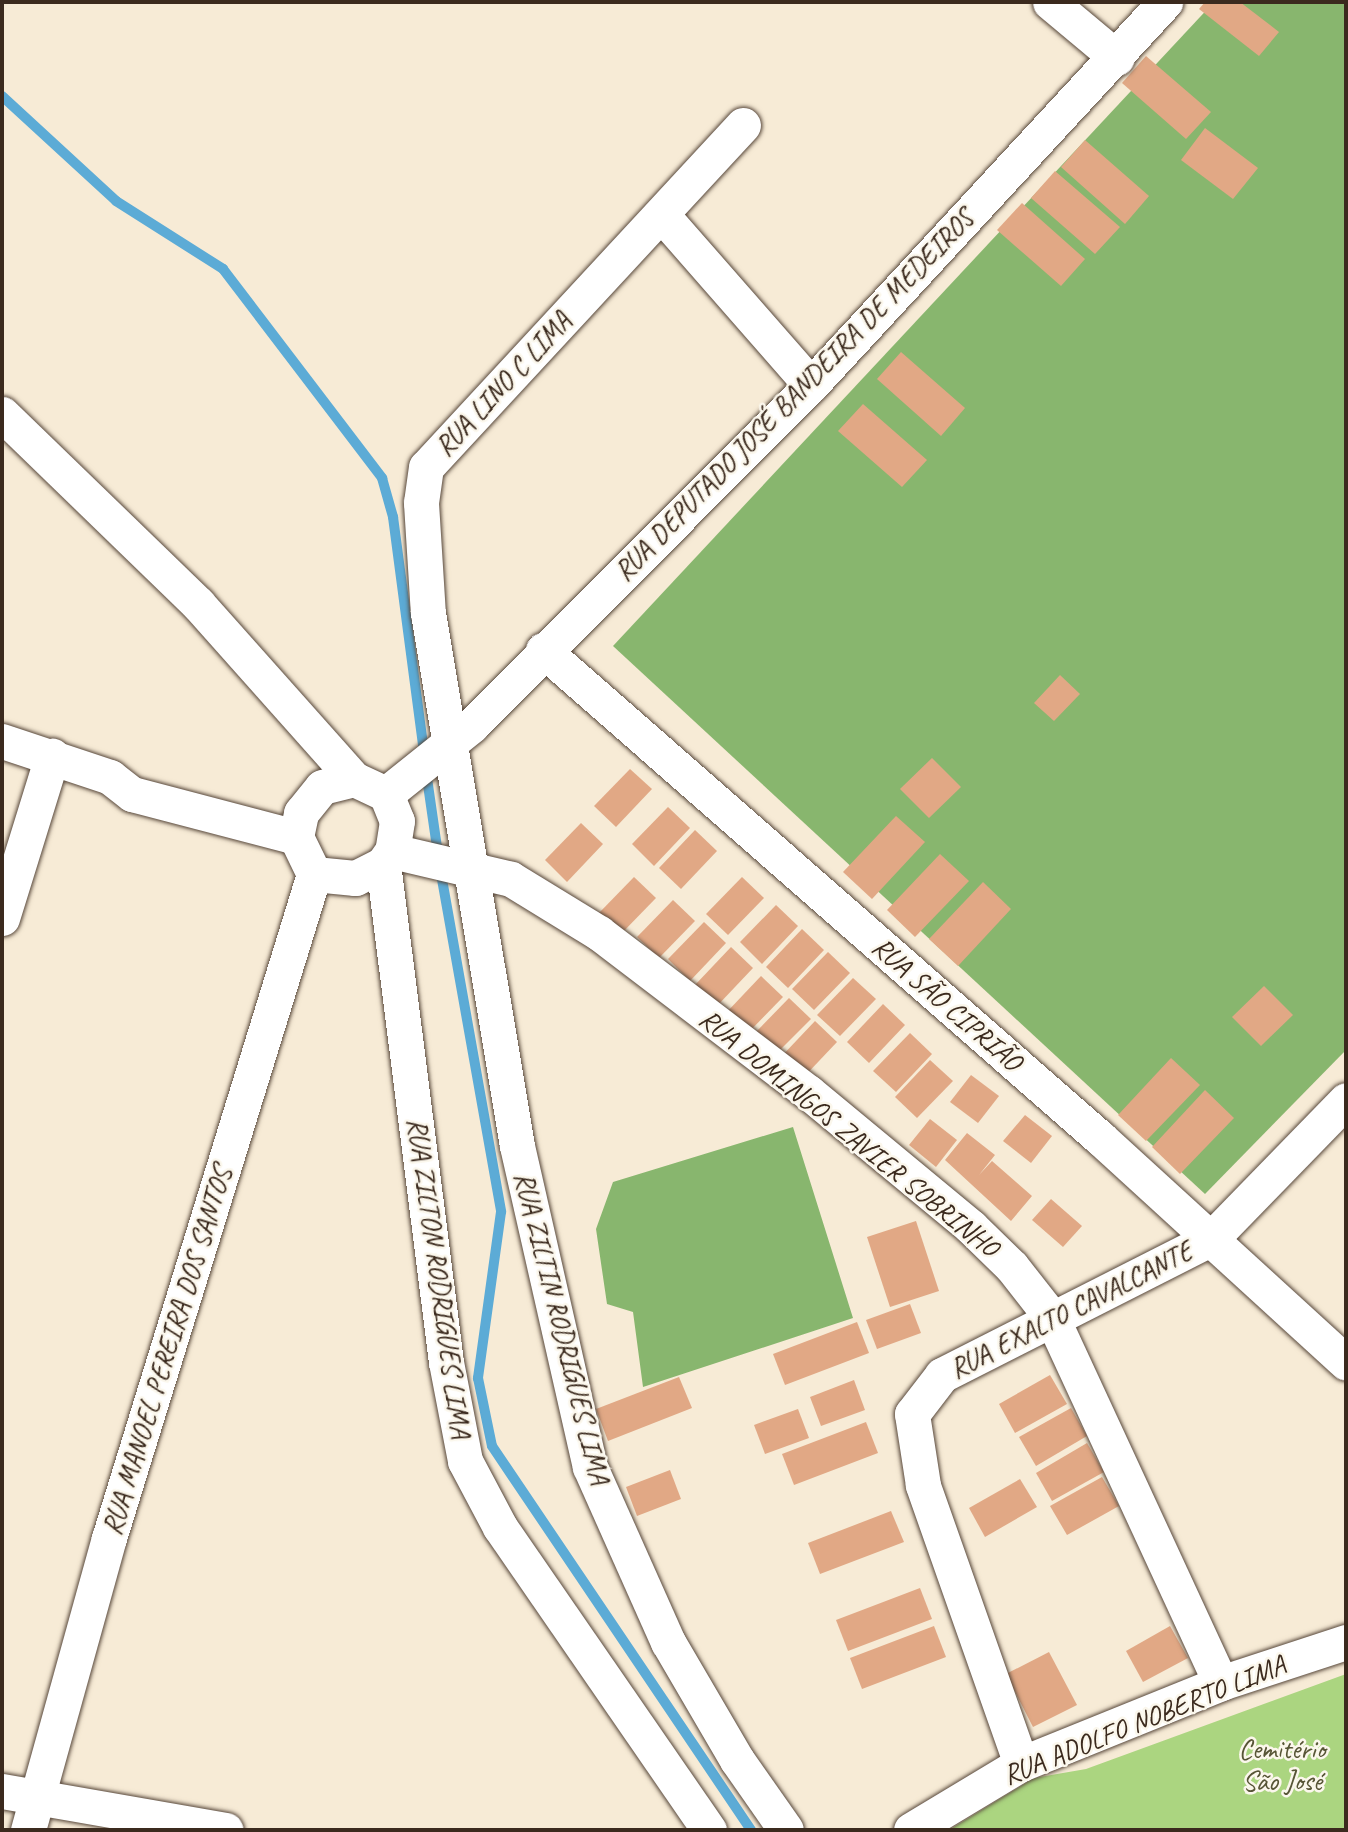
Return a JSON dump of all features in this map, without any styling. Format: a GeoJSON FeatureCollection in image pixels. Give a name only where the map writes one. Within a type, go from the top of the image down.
{"type":"FeatureCollection","features":[{"type":"Feature","properties":{"kind":"street"},"geometry":{"type":"LineString","coordinates":[[1050,2],[1117,58]]}},
{"type":"Feature","properties":{"kind":"street","name":"RUA DEPUTADO JOSÉ BANDEIRA DE MEDEIROS"},"geometry":{"type":"LineString","coordinates":[[421,768],[811,385],[1117,58],[1165,2]]}},
{"type":"Feature","properties":{"kind":"street","name":"RUA LINO C LIMA"},"geometry":{"type":"LineString","coordinates":[[421,768],[428,613],[421,503],[426,467],[743,125]]}},
{"type":"Feature","properties":{"kind":"street"},"geometry":{"type":"LineString","coordinates":[[662,215],[811,385]]}},
{"type":"Feature","properties":{"kind":"street"},"geometry":{"type":"LineString","coordinates":[[2,414],[198,604],[354,779]]}},
{"type":"Feature","properties":{"kind":"street","name":"RUA SÃO CIPRIÃO"},"geometry":{"type":"LineString","coordinates":[[543,650],[1212,1238],[1346,1363]]}},
{"type":"Feature","properties":{"kind":"street"},"geometry":{"type":"LineString","coordinates":[[2,741],[110,777],[132,794],[298,825]]}},
{"type":"Feature","properties":{"kind":"street"},"geometry":{"type":"LineString","coordinates":[[2,918],[52,756]]}},
{"type":"Feature","properties":{"kind":"street"},"geometry":{"type":"LineString","coordinates":[[298,825],[322,787],[421,768],[449,863]]}},
{"type":"Feature","properties":{"kind":"street","name":"RUA ZILTON RODRIGUES LIMA"},"geometry":{"type":"LineString","coordinates":[[421,768],[397,821],[388,858],[446,1362],[465,1461],[500,1527],[709,1830]]}},
{"type":"Feature","properties":{"kind":"street"},"geometry":{"type":"LineString","coordinates":[[298,825],[314,874],[355,878],[388,858]]}},
{"type":"Feature","properties":{"kind":"street","name":"RUA DOMINGOS ZAVIER SOBRINHO"},"geometry":{"type":"LineString","coordinates":[[388,858],[449,863],[511,879],[599,933],[808,1092],[971,1227],[1012,1267],[1052,1318],[1221,1683]]}},
{"type":"Feature","properties":{"kind":"street","name":"RUA ZILTIN RODRIGUES LIMA"},"geometry":{"type":"LineString","coordinates":[[449,863],[590,1466],[668,1642],[737,1760],[786,1830]]}},
{"type":"Feature","properties":{"kind":"street","name":"RUA MANOEL PEREIRA DOS SANTOS"},"geometry":{"type":"LineString","coordinates":[[28,1830],[109,1538],[314,874]]}},
{"type":"Feature","properties":{"kind":"street","name":"RUA EXALTO CAVALCANTE"},"geometry":{"type":"LineString","coordinates":[[1021,1764],[923,1485],[912,1415],[942,1375],[1212,1238],[1346,1100]]}},
{"type":"Feature","properties":{"kind":"street","name":"RUA ADOLFO NOBERTO LIMA"},"geometry":{"type":"LineString","coordinates":[[911,1830],[1021,1764],[1221,1683],[1346,1642]]}},
{"type":"Feature","properties":{"kind":"street"},"geometry":{"type":"LineString","coordinates":[[2,1791],[38,1797],[97,1819],[226,1830]]}},
{"type":"Feature","properties":{"kind":"green space"},"geometry":{"type":"Polygon","coordinates":[[[1214,2],[1346,2],[1346,1050],[1205,1194],[613,646],[1214,2]]]}},
{"type":"Feature","properties":{"kind":"green space"},"geometry":{"type":"Polygon","coordinates":[[[793,1127],[853,1318],[643,1387],[633,1312],[607,1304],[596,1229],[613,1182],[793,1127]]]}},
{"type":"Feature","properties":{"kind":"green space","name":"Cemitério São José"},"geometry":{"type":"Polygon","coordinates":[[[1346,1674],[1346,1830],[949,1830],[1034,1778],[1086,1769],[1346,1674]]]}},
{"type":"Feature","properties":{"kind":"building"},"geometry":{"type":"Polygon","coordinates":[[[1205,2],[1240,2],[1279,32],[1259,56],[1199,9],[1205,2]]]}},
{"type":"Feature","properties":{"kind":"building"},"geometry":{"type":"Polygon","coordinates":[[[1146,56],[1211,112],[1186,139],[1122,83],[1146,56]]]}},
{"type":"Feature","properties":{"kind":"building"},"geometry":{"type":"Polygon","coordinates":[[[1205,128],[1258,168],[1233,199],[1181,160],[1205,128]]]}},
{"type":"Feature","properties":{"kind":"building"},"geometry":{"type":"Polygon","coordinates":[[[1085,140],[1149,196],[1125,224],[1061,167],[1085,140]]]}},
{"type":"Feature","properties":{"kind":"building"},"geometry":{"type":"Polygon","coordinates":[[[1055,171],[1120,227],[1095,254],[1031,198],[1055,171]]]}},
{"type":"Feature","properties":{"kind":"building"},"geometry":{"type":"Polygon","coordinates":[[[1022,203],[1085,259],[1061,286],[997,230],[1022,203]]]}},
{"type":"Feature","properties":{"kind":"building"},"geometry":{"type":"Polygon","coordinates":[[[901,352],[965,408],[941,436],[877,379],[901,352]]]}},
{"type":"Feature","properties":{"kind":"building"},"geometry":{"type":"Polygon","coordinates":[[[863,404],[927,460],[902,487],[838,431],[863,404]]]}},
{"type":"Feature","properties":{"kind":"building"},"geometry":{"type":"Polygon","coordinates":[[[1060,675],[1080,694],[1054,721],[1034,703],[1060,675]]]}},
{"type":"Feature","properties":{"kind":"building"},"geometry":{"type":"Polygon","coordinates":[[[932,758],[961,787],[929,818],[900,789],[932,758]]]}},
{"type":"Feature","properties":{"kind":"building"},"geometry":{"type":"Polygon","coordinates":[[[630,769],[652,789],[616,827],[594,806],[630,769]]]}},
{"type":"Feature","properties":{"kind":"building"},"geometry":{"type":"Polygon","coordinates":[[[668,807],[690,828],[654,866],[632,844],[668,807]]]}},
{"type":"Feature","properties":{"kind":"building"},"geometry":{"type":"Polygon","coordinates":[[[896,816],[925,842],[872,899],[843,872],[896,816]]]}},
{"type":"Feature","properties":{"kind":"building"},"geometry":{"type":"Polygon","coordinates":[[[581,823],[603,844],[567,882],[545,860],[581,823]]]}},
{"type":"Feature","properties":{"kind":"building"},"geometry":{"type":"Polygon","coordinates":[[[695,830],[717,851],[681,889],[659,868],[695,830]]]}},
{"type":"Feature","properties":{"kind":"building"},"geometry":{"type":"Polygon","coordinates":[[[940,854],[969,881],[915,937],[887,910],[940,854]]]}},
{"type":"Feature","properties":{"kind":"building"},"geometry":{"type":"Polygon","coordinates":[[[634,877],[656,898],[620,935],[598,914],[634,877]]]}},
{"type":"Feature","properties":{"kind":"building"},"geometry":{"type":"Polygon","coordinates":[[[742,877],[764,898],[728,935],[706,914],[742,877]]]}},
{"type":"Feature","properties":{"kind":"building"},"geometry":{"type":"Polygon","coordinates":[[[983,882],[1011,909],[958,966],[929,939],[983,882]]]}},
{"type":"Feature","properties":{"kind":"building"},"geometry":{"type":"Polygon","coordinates":[[[673,900],[695,921],[659,958],[637,937],[673,900]]]}},
{"type":"Feature","properties":{"kind":"building"},"geometry":{"type":"Polygon","coordinates":[[[776,905],[798,926],[762,964],[740,942],[776,905]]]}},
{"type":"Feature","properties":{"kind":"building"},"geometry":{"type":"Polygon","coordinates":[[[704,922],[726,943],[690,981],[668,959],[704,922]]]}},
{"type":"Feature","properties":{"kind":"building"},"geometry":{"type":"Polygon","coordinates":[[[802,929],[824,950],[788,988],[766,967],[802,929]]]}},
{"type":"Feature","properties":{"kind":"building"},"geometry":{"type":"Polygon","coordinates":[[[731,947],[753,968],[717,1006],[695,985],[731,947]]]}},
{"type":"Feature","properties":{"kind":"building"},"geometry":{"type":"Polygon","coordinates":[[[828,952],[850,973],[814,1010],[792,989],[828,952]]]}},
{"type":"Feature","properties":{"kind":"building"},"geometry":{"type":"Polygon","coordinates":[[[761,976],[783,997],[747,1034],[725,1014],[761,976]]]}},
{"type":"Feature","properties":{"kind":"building"},"geometry":{"type":"Polygon","coordinates":[[[853,978],[876,999],[840,1036],[817,1015],[853,978]]]}},
{"type":"Feature","properties":{"kind":"building"},"geometry":{"type":"Polygon","coordinates":[[[1264,986],[1293,1015],[1261,1046],[1232,1017],[1264,986]]]}},
{"type":"Feature","properties":{"kind":"building"},"geometry":{"type":"Polygon","coordinates":[[[789,998],[811,1019],[774,1056],[753,1035],[789,998]]]}},
{"type":"Feature","properties":{"kind":"building"},"geometry":{"type":"Polygon","coordinates":[[[883,1004],[905,1025],[869,1063],[847,1042],[883,1004]]]}},
{"type":"Feature","properties":{"kind":"building"},"geometry":{"type":"Polygon","coordinates":[[[815,1021],[837,1042],[801,1080],[779,1059],[815,1021]]]}},
{"type":"Feature","properties":{"kind":"building"},"geometry":{"type":"Polygon","coordinates":[[[910,1033],[932,1054],[896,1092],[873,1071],[910,1033]]]}},
{"type":"Feature","properties":{"kind":"building"},"geometry":{"type":"Polygon","coordinates":[[[1171,1058],[1200,1085],[1146,1141],[1118,1115],[1171,1058]]]}},
{"type":"Feature","properties":{"kind":"building"},"geometry":{"type":"Polygon","coordinates":[[[930,1060],[953,1081],[917,1118],[895,1097],[930,1060]]]}},
{"type":"Feature","properties":{"kind":"building"},"geometry":{"type":"Polygon","coordinates":[[[971,1075],[999,1096],[978,1123],[950,1102],[971,1075]]]}},
{"type":"Feature","properties":{"kind":"building"},"geometry":{"type":"Polygon","coordinates":[[[1205,1090],[1234,1118],[1180,1174],[1152,1147],[1205,1090]]]}},
{"type":"Feature","properties":{"kind":"building"},"geometry":{"type":"Polygon","coordinates":[[[1025,1115],[1052,1136],[1031,1163],[1003,1141],[1025,1115]]]}},
{"type":"Feature","properties":{"kind":"building"},"geometry":{"type":"Polygon","coordinates":[[[930,1119],[957,1140],[936,1167],[909,1145],[930,1119]]]}},
{"type":"Feature","properties":{"kind":"building"},"geometry":{"type":"Polygon","coordinates":[[[967,1133],[995,1155],[979,1175],[992,1161],[1032,1196],[1011,1221],[945,1160],[967,1133]]]}},
{"type":"Feature","properties":{"kind":"building"},"geometry":{"type":"Polygon","coordinates":[[[1051,1199],[1082,1226],[1063,1247],[1032,1220],[1051,1199]]]}},
{"type":"Feature","properties":{"kind":"building"},"geometry":{"type":"Polygon","coordinates":[[[916,1221],[939,1291],[890,1307],[867,1237],[916,1221]]]}},
{"type":"Feature","properties":{"kind":"building"},"geometry":{"type":"Polygon","coordinates":[[[910,1304],[921,1333],[877,1349],[866,1320],[910,1304]]]}},
{"type":"Feature","properties":{"kind":"building"},"geometry":{"type":"Polygon","coordinates":[[[857,1322],[869,1353],[785,1385],[773,1354],[857,1322]]]}},
{"type":"Feature","properties":{"kind":"building"},"geometry":{"type":"Polygon","coordinates":[[[1050,1375],[1067,1404],[1015,1433],[999,1404],[1050,1375]]]}},
{"type":"Feature","properties":{"kind":"building"},"geometry":{"type":"Polygon","coordinates":[[[679,1377],[692,1408],[608,1441],[596,1409],[679,1377]]]}},
{"type":"Feature","properties":{"kind":"building"},"geometry":{"type":"Polygon","coordinates":[[[854,1380],[865,1410],[821,1426],[810,1397],[854,1380]]]}},
{"type":"Feature","properties":{"kind":"building"},"geometry":{"type":"Polygon","coordinates":[[[1071,1408],[1087,1436],[1036,1466],[1019,1437],[1071,1408]]]}},
{"type":"Feature","properties":{"kind":"building"},"geometry":{"type":"Polygon","coordinates":[[[798,1409],[809,1438],[765,1454],[754,1425],[798,1409]]]}},
{"type":"Feature","properties":{"kind":"building"},"geometry":{"type":"Polygon","coordinates":[[[866,1422],[878,1453],[794,1485],[782,1454],[866,1422]]]}},
{"type":"Feature","properties":{"kind":"building"},"geometry":{"type":"Polygon","coordinates":[[[1087,1443],[1104,1472],[1052,1501],[1036,1473],[1087,1443]]]}},
{"type":"Feature","properties":{"kind":"building"},"geometry":{"type":"Polygon","coordinates":[[[670,1470],[681,1499],[637,1516],[626,1487],[670,1470]]]}},
{"type":"Feature","properties":{"kind":"building"},"geometry":{"type":"Polygon","coordinates":[[[1102,1477],[1119,1506],[1067,1535],[1050,1506],[1102,1477]]]}},
{"type":"Feature","properties":{"kind":"building"},"geometry":{"type":"Polygon","coordinates":[[[1020,1479],[1037,1507],[985,1537],[969,1508],[1020,1479]]]}},
{"type":"Feature","properties":{"kind":"building"},"geometry":{"type":"Polygon","coordinates":[[[891,1511],[904,1542],[820,1574],[808,1543],[891,1511]]]}},
{"type":"Feature","properties":{"kind":"building"},"geometry":{"type":"Polygon","coordinates":[[[920,1588],[932,1619],[848,1651],[836,1620],[920,1588]]]}},
{"type":"Feature","properties":{"kind":"building"},"geometry":{"type":"Polygon","coordinates":[[[934,1626],[946,1657],[862,1689],[850,1658],[934,1626]]]}},
{"type":"Feature","properties":{"kind":"building"},"geometry":{"type":"Polygon","coordinates":[[[1170,1626],[1188,1658],[1143,1682],[1126,1651],[1170,1626]]]}},
{"type":"Feature","properties":{"kind":"building"},"geometry":{"type":"Polygon","coordinates":[[[1049,1652],[1077,1705],[1033,1727],[1006,1674],[1049,1652]]]}},
{"type":"Feature","properties":{"kind":"waterway"},"geometry":{"type":"LineString","coordinates":[[2,96],[116,201],[223,269],[382,478],[393,517],[424,753]]}},
{"type":"Feature","properties":{"kind":"waterway"},"geometry":{"type":"LineString","coordinates":[[426,771],[438,854]]}},
{"type":"Feature","properties":{"kind":"waterway"},"geometry":{"type":"LineString","coordinates":[[440,868],[501,1212],[478,1378],[492,1446],[751,1830]]}}]}
